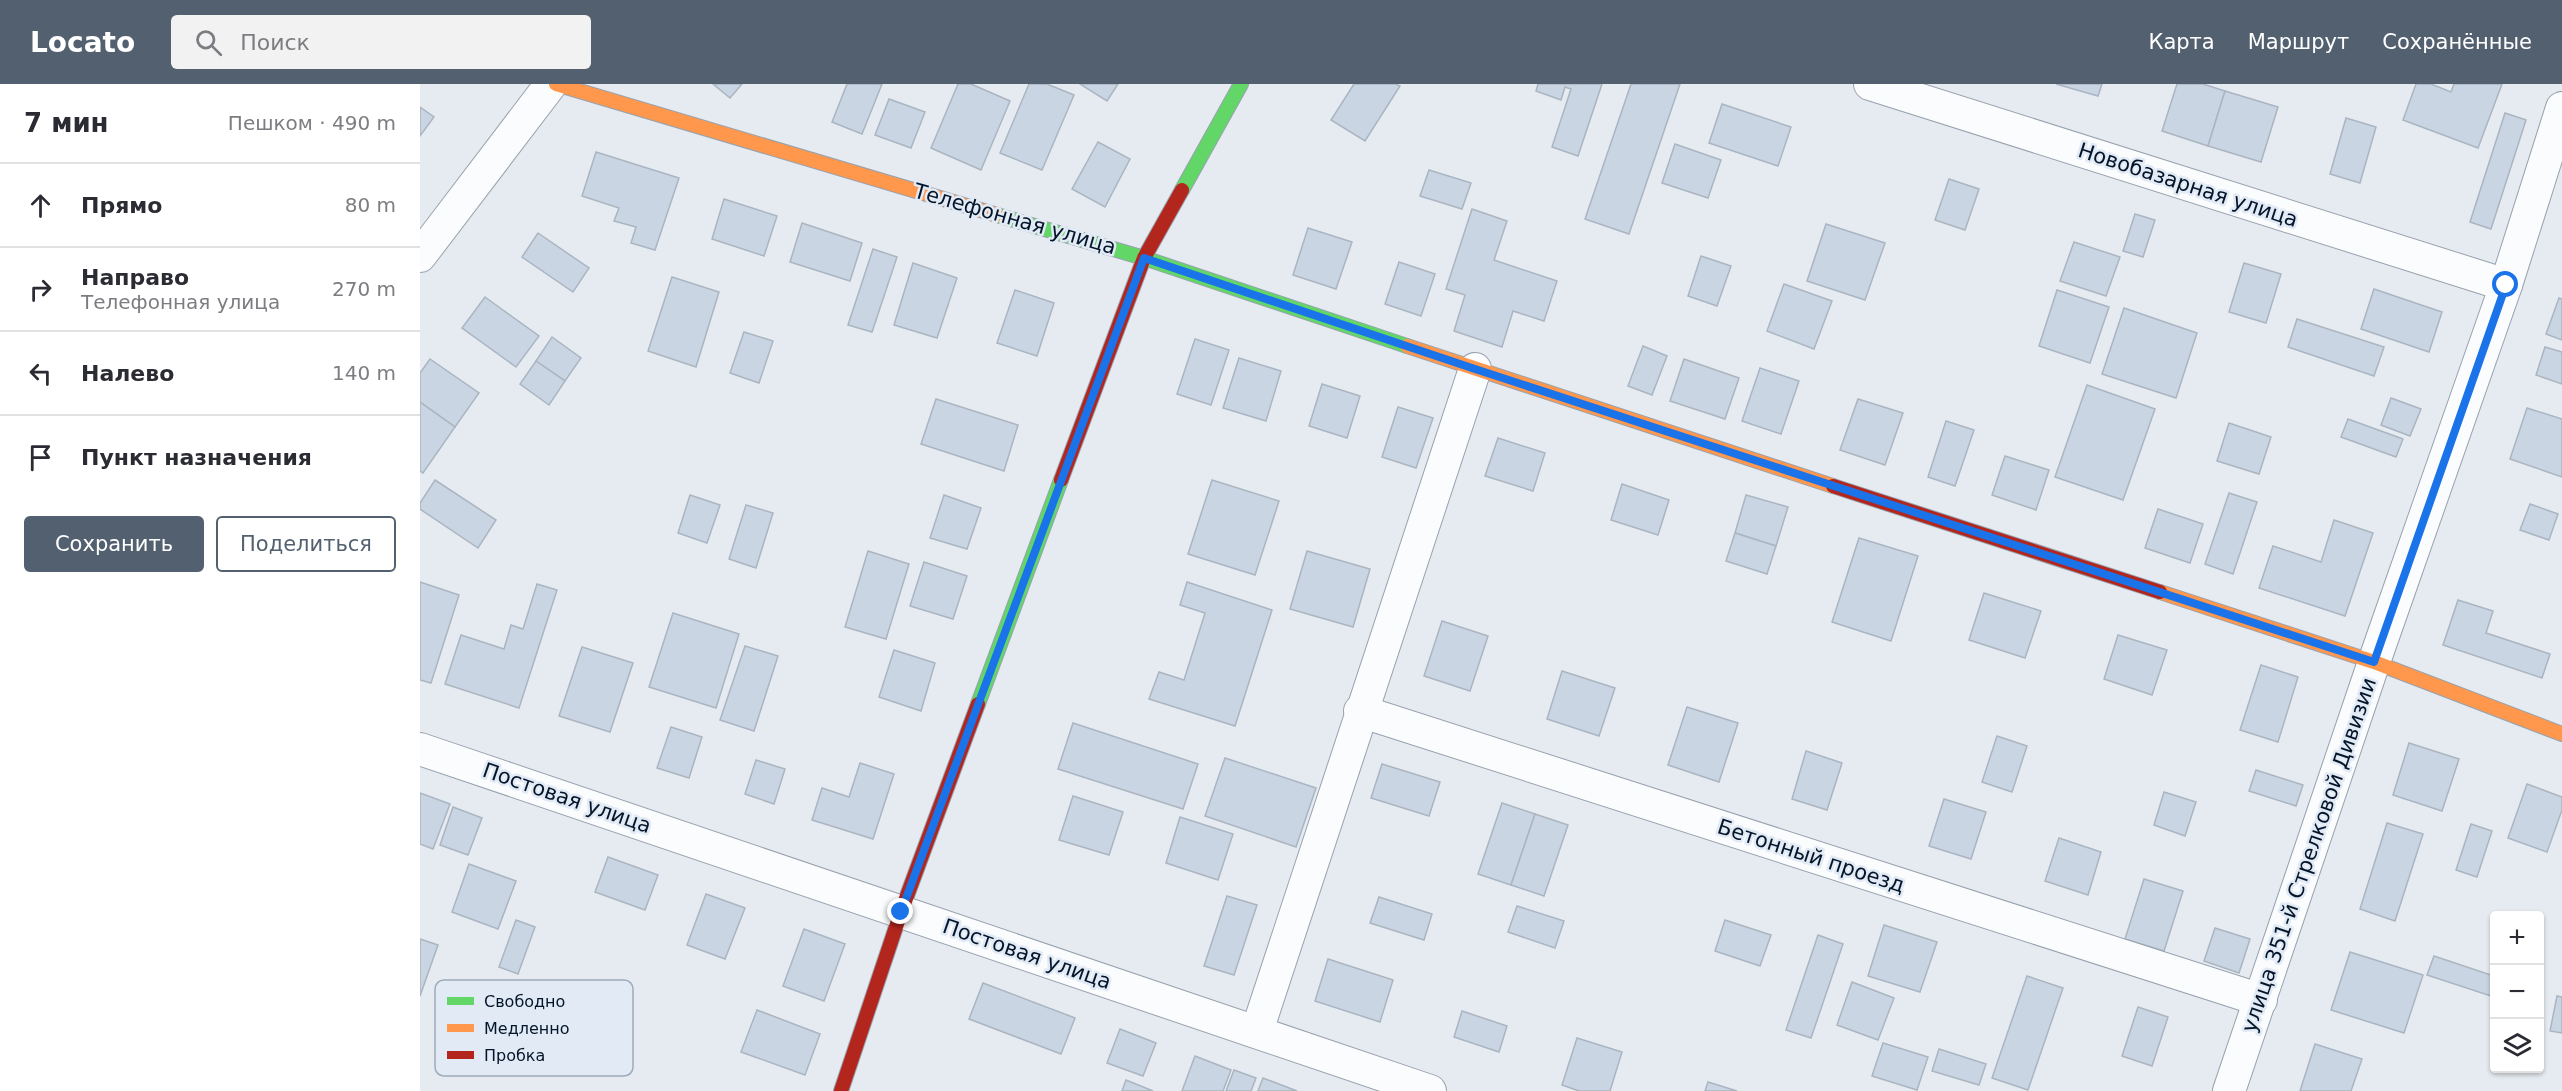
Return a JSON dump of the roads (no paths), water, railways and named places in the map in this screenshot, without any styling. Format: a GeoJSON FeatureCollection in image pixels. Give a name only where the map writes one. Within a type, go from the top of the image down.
{"type":"FeatureCollection","features":[{"type":"Feature","properties":{"kind":"street"},"geometry":{"type":"LineString","coordinates":[[420,256],[550,84]]}},
{"type":"Feature","properties":{"kind":"street","name":"Телефонная улица"},"geometry":{"type":"LineString","coordinates":[[556,84],[1144,258],[1475,369],[2374,662],[2562,734]]}},
{"type":"Feature","properties":{"kind":"street"},"geometry":{"type":"LineString","coordinates":[[841,1091],[901,912],[1144,258],[1241,84]]}},
{"type":"Feature","properties":{"kind":"street","name":"Новобазарная улица"},"geometry":{"type":"LineString","coordinates":[[1870,84],[2506,285]]}},
{"type":"Feature","properties":{"kind":"street","name":"улица 351-й Стрелковой Дивизии"},"geometry":{"type":"LineString","coordinates":[[2229,1091],[2374,662],[2506,285],[2562,108]]}},
{"type":"Feature","properties":{"kind":"street"},"geometry":{"type":"LineString","coordinates":[[1257,1031],[1360,711],[1475,369]]}},
{"type":"Feature","properties":{"kind":"street","name":"Бетонный проезд"},"geometry":{"type":"LineString","coordinates":[[1360,711],[2261,1000]]}},
{"type":"Feature","properties":{"kind":"street","name":"Постовая улица"},"geometry":{"type":"LineString","coordinates":[[420,749],[1430,1091]]}}]}
